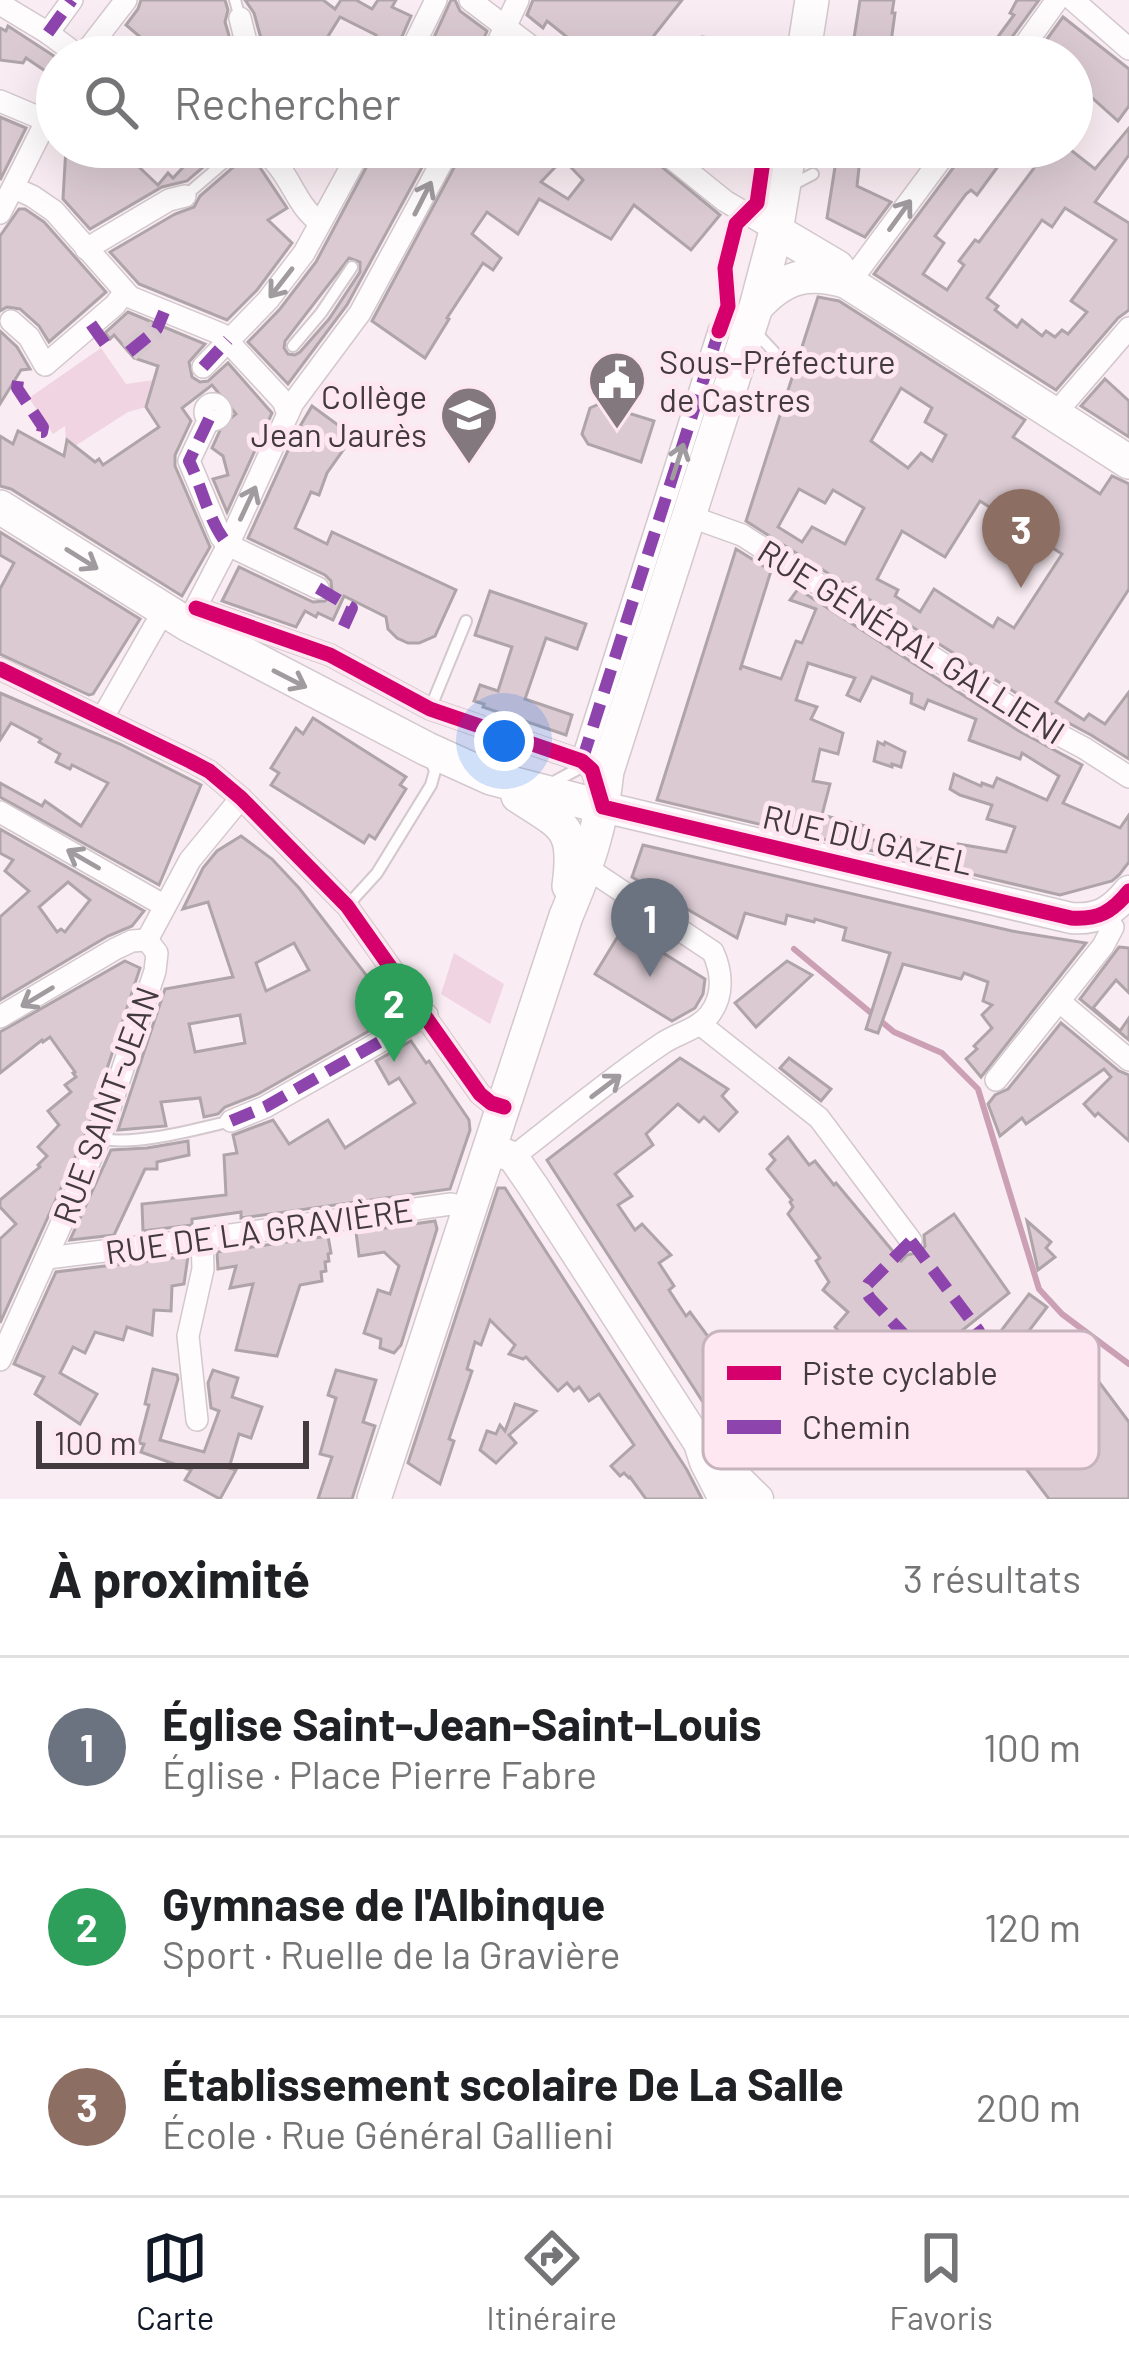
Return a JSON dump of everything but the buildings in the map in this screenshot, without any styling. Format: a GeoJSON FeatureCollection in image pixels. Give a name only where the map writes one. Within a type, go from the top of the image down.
{"type":"FeatureCollection","features":[{"type":"Feature","properties":{"kind":"main road"},"geometry":{"type":"LineString","coordinates":[[806,36],[812,0]]}},
{"type":"Feature","properties":{"kind":"main road"},"geometry":{"type":"LineString","coordinates":[[374,1499],[470,1209],[502,1153],[504,1107],[603,807],[608,754],[630,656],[705,421],[798,182],[795,168]]}},
{"type":"Feature","properties":{"kind":"main road"},"geometry":{"type":"LineString","coordinates":[[776,231],[1129,462]]}},
{"type":"Feature","properties":{"kind":"main road"},"geometry":{"type":"LineString","coordinates":[[742,321],[789,280],[812,276],[849,283]]}},
{"type":"Feature","properties":{"kind":"main road"},"geometry":{"type":"LineString","coordinates":[[0,507],[182,614],[427,748],[491,778],[603,807]]}},
{"type":"Feature","properties":{"kind":"main road"},"geometry":{"type":"LineString","coordinates":[[491,778],[563,827],[570,838],[573,857],[566,916]]}},
{"type":"Feature","properties":{"kind":"street"},"geometry":{"type":"LineString","coordinates":[[48,33],[72,0]]}},
{"type":"Feature","properties":{"kind":"street"},"geometry":{"type":"LineString","coordinates":[[98,36],[126,0]]}},
{"type":"Feature","properties":{"kind":"street"},"geometry":{"type":"LineString","coordinates":[[418,36],[436,0]]}},
{"type":"Feature","properties":{"kind":"street"},"geometry":{"type":"LineString","coordinates":[[470,0],[518,36]]}},
{"type":"Feature","properties":{"kind":"street"},"geometry":{"type":"LineString","coordinates":[[499,36],[518,0]]}},
{"type":"Feature","properties":{"kind":"street"},"geometry":{"type":"LineString","coordinates":[[1031,36],[1057,0]]}},
{"type":"Feature","properties":{"kind":"street"},"geometry":{"type":"LineString","coordinates":[[1073,0],[1129,49]]}},
{"type":"Feature","properties":{"kind":"street"},"geometry":{"type":"LineString","coordinates":[[0,4],[52,36]]}},
{"type":"Feature","properties":{"kind":"street"},"geometry":{"type":"LineString","coordinates":[[0,101],[36,116]]}},
{"type":"Feature","properties":{"kind":"street"},"geometry":{"type":"LineString","coordinates":[[5,200],[36,138]]}},
{"type":"Feature","properties":{"kind":"street"},"geometry":{"type":"LineString","coordinates":[[279,168],[307,214],[320,222]]}},
{"type":"Feature","properties":{"kind":"street"},"geometry":{"type":"LineString","coordinates":[[203,367],[304,253],[350,168]]}},
{"type":"Feature","properties":{"kind":"street"},"geometry":{"type":"LineString","coordinates":[[103,717],[229,545],[293,403],[360,313],[439,168]]}},
{"type":"Feature","properties":{"kind":"street"},"geometry":{"type":"LineString","coordinates":[[684,168],[725,201],[776,231]]}},
{"type":"Feature","properties":{"kind":"street"},"geometry":{"type":"LineString","coordinates":[[849,283],[934,168]]}},
{"type":"Feature","properties":{"kind":"street"},"geometry":{"type":"LineString","coordinates":[[5,200],[32,196],[54,211],[124,293],[161,321],[221,334],[283,401],[288,415]]}},
{"type":"Feature","properties":{"kind":"street"},"geometry":{"type":"LineString","coordinates":[[86,249],[169,200],[184,196]]}},
{"type":"Feature","properties":{"kind":"street"},"geometry":{"type":"LineString","coordinates":[[5,318],[29,337],[45,365],[124,293]]}},
{"type":"Feature","properties":{"kind":"street"},"geometry":{"type":"LineString","coordinates":[[91,324],[106,345]]}},
{"type":"Feature","properties":{"kind":"street"},"geometry":{"type":"LineString","coordinates":[[1054,415],[1129,328]]}},
{"type":"Feature","properties":{"kind":"street"},"geometry":{"type":"LineString","coordinates":[[209,419],[188,461],[211,519],[229,545],[318,589]]}},
{"type":"Feature","properties":{"kind":"street","name":"RUE GÉNÉRAL GALLIENI"},"geometry":{"type":"LineString","coordinates":[[676,513],[742,536],[992,696],[1129,777]]}},
{"type":"Feature","properties":{"kind":"street"},"geometry":{"type":"LineString","coordinates":[[182,614],[325,653],[430,709],[608,754],[608,681],[630,656]]}},
{"type":"Feature","properties":{"kind":"street"},"geometry":{"type":"LineString","coordinates":[[0,670],[212,765],[347,906],[480,1094],[504,1107]]}},
{"type":"Feature","properties":{"kind":"street","name":"RUE SAINT-JEAN"},"geometry":{"type":"LineString","coordinates":[[0,1360],[100,1138],[154,971],[157,953],[148,940],[190,860],[234,792]]}},
{"type":"Feature","properties":{"kind":"street","name":"RUE DU GAZEL"},"geometry":{"type":"LineString","coordinates":[[603,807],[1051,914],[1115,925]]}},
{"type":"Feature","properties":{"kind":"street"},"geometry":{"type":"LineString","coordinates":[[0,812],[165,906]]}},
{"type":"Feature","properties":{"kind":"street"},"geometry":{"type":"LineString","coordinates":[[586,868],[713,952],[720,987],[710,1014],[700,1024],[665,1042],[502,1153],[703,1447]]}},
{"type":"Feature","properties":{"kind":"street"},"geometry":{"type":"LineString","coordinates":[[996,1080],[1103,946],[1129,891]]}},
{"type":"Feature","properties":{"kind":"street"},"geometry":{"type":"LineString","coordinates":[[0,1017],[115,949],[148,940]]}},
{"type":"Feature","properties":{"kind":"street"},"geometry":{"type":"LineString","coordinates":[[1060,1002],[1129,1060]]}},
{"type":"Feature","properties":{"kind":"street"},"geometry":{"type":"LineString","coordinates":[[231,1121],[265,1107],[427,1016]]}},
{"type":"Feature","properties":{"kind":"street"},"geometry":{"type":"LineString","coordinates":[[700,1024],[819,1118],[910,1241]]}},
{"type":"Feature","properties":{"kind":"street","name":"RUE DE LA GRAVIÈRE"},"geometry":{"type":"LineString","coordinates":[[47,1258],[451,1204],[470,1209]]}},
{"type":"Feature","properties":{"kind":"street"},"geometry":{"type":"LineString","coordinates":[[197,1420],[180,1335],[203,1269],[202,1240]]}},
{"type":"Feature","properties":{"kind":"street"},"geometry":{"type":"LineString","coordinates":[[699,1443],[703,1456]]}},
{"type":"Feature","properties":{"kind":"street"},"geometry":{"type":"LineString","coordinates":[[709,1469],[724,1499]]}},
{"type":"Feature","properties":{"kind":"street"},"geometry":{"type":"LineString","coordinates":[[725,1469],[755,1498]]}},
{"type":"Feature","properties":{"kind":"lane"},"geometry":{"type":"LineString","coordinates":[[184,196],[227,168]]}},
{"type":"Feature","properties":{"kind":"lane"},"geometry":{"type":"LineString","coordinates":[[762,168],[757,202],[776,231]]}},
{"type":"Feature","properties":{"kind":"lane"},"geometry":{"type":"LineString","coordinates":[[293,346],[352,267]]}},
{"type":"Feature","properties":{"kind":"lane"},"geometry":{"type":"LineString","coordinates":[[321,313],[347,331]]}},
{"type":"Feature","properties":{"kind":"lane"},"geometry":{"type":"LineString","coordinates":[[742,321],[774,352]]}},
{"type":"Feature","properties":{"kind":"lane"},"geometry":{"type":"LineString","coordinates":[[430,709],[466,621]]}},
{"type":"Feature","properties":{"kind":"lane"},"geometry":{"type":"LineString","coordinates":[[347,906],[399,846],[425,803],[435,771],[427,748]]}},
{"type":"Feature","properties":{"kind":"lane"},"geometry":{"type":"LineString","coordinates":[[531,790],[608,754]]}},
{"type":"Feature","properties":{"kind":"lane"},"geometry":{"type":"LineString","coordinates":[[100,1138],[146,1137],[231,1121]]}},
{"type":"Feature","properties":{"kind":"shaded area"},"geometry":{"type":"Polygon","coordinates":[[[101,348],[126,384],[154,380],[146,407],[128,412],[75,446],[66,443],[65,426],[53,434],[29,398],[101,348]]]}},
{"type":"Feature","properties":{"kind":"shaded area"},"geometry":{"type":"Polygon","coordinates":[[[454,953],[504,984],[490,1024],[441,994],[454,953]]]}},
{"type":"Feature","properties":{"kind":"waterway"},"geometry":{"type":"LineString","coordinates":[[794,949],[894,1032],[942,1053],[978,1089],[1039,1289],[1085,1331]]}},
{"type":"Feature","properties":{"kind":"waterway"},"geometry":{"type":"LineString","coordinates":[[1099,1342],[1129,1364]]}},
{"type":"Feature","properties":{"kind":"tunnel"},"geometry":{"type":"LineString","coordinates":[[129,352],[157,329]]}},
{"type":"Feature","properties":{"kind":"marked path"},"geometry":{"type":"LineString","coordinates":[[48,33],[72,0]]}},
{"type":"Feature","properties":{"kind":"marked path"},"geometry":{"type":"LineString","coordinates":[[129,352],[157,329],[164,312]]}},
{"type":"Feature","properties":{"kind":"marked path"},"geometry":{"type":"LineString","coordinates":[[91,324],[106,345]]}},
{"type":"Feature","properties":{"kind":"marked path"},"geometry":{"type":"LineString","coordinates":[[582,761],[719,331]]}},
{"type":"Feature","properties":{"kind":"marked path"},"geometry":{"type":"LineString","coordinates":[[203,367],[228,340]]}},
{"type":"Feature","properties":{"kind":"marked path"},"geometry":{"type":"LineString","coordinates":[[18,381],[17,388],[43,427],[36,432]]}},
{"type":"Feature","properties":{"kind":"marked path"},"geometry":{"type":"LineString","coordinates":[[209,419],[189,461],[228,545]]}},
{"type":"Feature","properties":{"kind":"marked path"},"geometry":{"type":"LineString","coordinates":[[318,588],[352,608],[339,637]]}},
{"type":"Feature","properties":{"kind":"marked path"},"geometry":{"type":"LineString","coordinates":[[231,1121],[265,1107],[427,1015]]}},
{"type":"Feature","properties":{"kind":"marked path"},"geometry":{"type":"LineString","coordinates":[[911,1241],[979,1331]]}},
{"type":"Feature","properties":{"kind":"marked path"},"geometry":{"type":"LineString","coordinates":[[901,1331],[865,1290],[911,1241]]}},
{"type":"Feature","properties":{"kind":"cycle path"},"geometry":{"type":"LineString","coordinates":[[719,331],[728,306],[725,268],[736,224],[757,203],[762,168]]}},
{"type":"Feature","properties":{"kind":"cycle path"},"geometry":{"type":"LineString","coordinates":[[196,608],[330,655],[430,709],[582,761],[592,770],[603,807],[1071,918],[1104,913],[1129,891]]}},
{"type":"Feature","properties":{"kind":"cycle path"},"geometry":{"type":"LineString","coordinates":[[0,669],[209,771],[241,798],[347,906],[480,1094],[504,1107]]}},
{"type":"Feature","properties":{"kind":"place","name":"Sous-Préfecture de Castres"},"geometry":{"type":"Point","coordinates":[617,431]}},
{"type":"Feature","properties":{"kind":"place","name":"Collège Jean Jaurès"},"geometry":{"type":"Point","coordinates":[469,466]}},
{"type":"Feature","properties":{"kind":"place","name":"Établissement scolaire De La Salle"},"geometry":{"type":"Point","coordinates":[1021,588]}},
{"type":"Feature","properties":{"kind":"place","name":"Église Saint-Jean-Saint-Louis"},"geometry":{"type":"Point","coordinates":[650,977]}},
{"type":"Feature","properties":{"kind":"place","name":"Gymnase de l'Albinque"},"geometry":{"type":"Point","coordinates":[394,1062]}}]}
